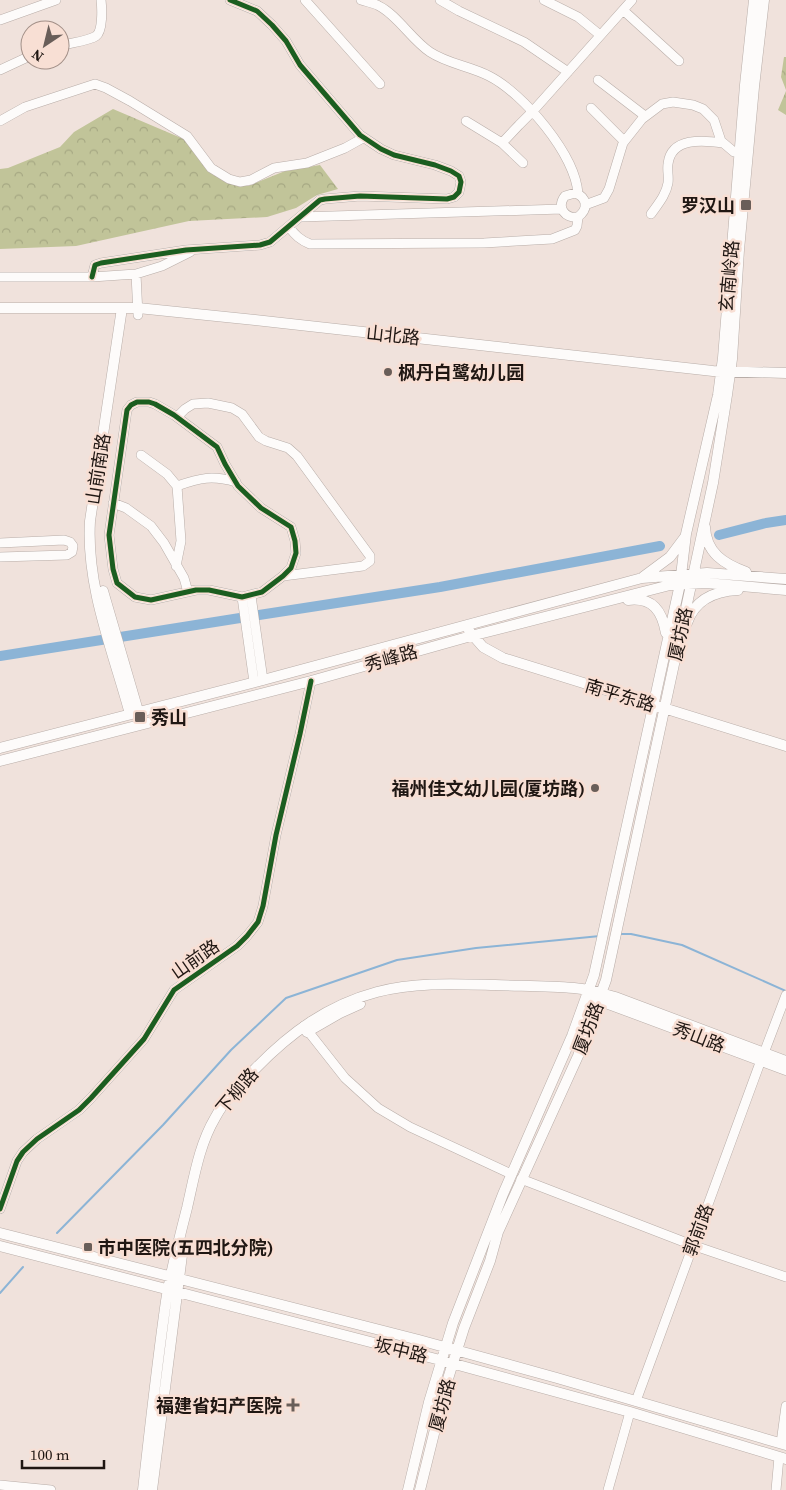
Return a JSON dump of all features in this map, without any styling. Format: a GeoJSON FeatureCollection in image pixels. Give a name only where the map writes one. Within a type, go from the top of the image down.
{"type":"FeatureCollection","features":[{"type":"Feature","properties":{"kind":"main road","name":"玄南岭路"},"geometry":{"type":"LineString","coordinates":[[681,549],[726,374],[744,86],[754,0]]}},
{"type":"Feature","properties":{"kind":"main road","name":"玄南岭路"},"geometry":{"type":"LineString","coordinates":[[698,548],[713,483],[764,0]]}},
{"type":"Feature","properties":{"kind":"main road","name":"山北路"},"geometry":{"type":"LineString","coordinates":[[0,308],[130,311],[786,379]]}},
{"type":"Feature","properties":{"kind":"main road","name":"山北路"},"geometry":{"type":"LineString","coordinates":[[0,314],[130,311]]}},
{"type":"Feature","properties":{"kind":"main road","name":"山前南路"},"geometry":{"type":"LineString","coordinates":[[130,311],[90,526],[92,570],[134,713]]}},
{"type":"Feature","properties":{"kind":"main road","name":"山北路"},"geometry":{"type":"LineString","coordinates":[[726,374],[786,373]]}},
{"type":"Feature","properties":{"kind":"main road"},"geometry":{"type":"LineString","coordinates":[[704,517],[706,536],[716,554],[727,565],[759,577]]}},
{"type":"Feature","properties":{"kind":"main road","name":"厦坊路"},"geometry":{"type":"LineString","coordinates":[[408,1490],[440,1360],[516,1177],[588,994],[659,704],[679,639],[698,548]]}},
{"type":"Feature","properties":{"kind":"main road"},"geometry":{"type":"LineString","coordinates":[[642,578],[681,549]]}},
{"type":"Feature","properties":{"kind":"main road","name":"厦坊路"},"geometry":{"type":"LineString","coordinates":[[420,1490],[457,1350],[490,1261],[516,1177],[578,1056],[600,996],[616,932],[659,704],[667,638],[680,579],[681,549]]}},
{"type":"Feature","properties":{"kind":"main road","name":"秀峰路"},"geometry":{"type":"LineString","coordinates":[[0,748],[642,578],[759,577],[786,580]]}},
{"type":"Feature","properties":{"kind":"main road","name":"秀峰路"},"geometry":{"type":"LineString","coordinates":[[692,578],[786,590]]}},
{"type":"Feature","properties":{"kind":"main road","name":"秀峰路"},"geometry":{"type":"LineString","coordinates":[[0,761],[311,681],[474,635],[610,601],[680,579]]}},
{"type":"Feature","properties":{"kind":"main road"},"geometry":{"type":"LineString","coordinates":[[679,639],[691,612],[704,599],[722,591],[763,587]]}},
{"type":"Feature","properties":{"kind":"main road"},"geometry":{"type":"LineString","coordinates":[[610,601],[636,599],[651,604],[662,617],[667,638]]}},
{"type":"Feature","properties":{"kind":"main road","name":"南平东路"},"geometry":{"type":"LineString","coordinates":[[469,625],[483,647],[503,658],[786,741]]}},
{"type":"Feature","properties":{"kind":"main road","name":"南平东路"},"geometry":{"type":"LineString","coordinates":[[659,704],[786,746]]}},
{"type":"Feature","properties":{"kind":"main road","name":"下柳路"},"geometry":{"type":"LineString","coordinates":[[144,1490],[174,1277],[212,1140],[232,1104],[251,1081],[325,1012],[341,1004],[376,992],[412,985],[452,984],[557,987],[600,996],[614,1001]]}},
{"type":"Feature","properties":{"kind":"main road","name":"秀山路"},"geometry":{"type":"LineString","coordinates":[[614,1001],[763,1056],[786,1061]]}},
{"type":"Feature","properties":{"kind":"main road","name":"秀山路"},"geometry":{"type":"LineString","coordinates":[[763,1056],[786,1070]]}},
{"type":"Feature","properties":{"kind":"main road","name":"坂中路"},"geometry":{"type":"LineString","coordinates":[[0,1233],[457,1350],[784,1444]]}},
{"type":"Feature","properties":{"kind":"main road","name":"坂中路"},"geometry":{"type":"LineString","coordinates":[[0,1246],[440,1360],[630,1412],[783,1458]]}},
{"type":"Feature","properties":{"kind":"main road","name":"下柳路"},"geometry":{"type":"LineString","coordinates":[[152,1490],[172,1292]]}},
{"type":"Feature","properties":{"kind":"street"},"geometry":{"type":"LineString","coordinates":[[0,20],[56,0]]}},
{"type":"Feature","properties":{"kind":"street"},"geometry":{"type":"LineString","coordinates":[[70,43],[96,36],[100,31],[101,0]]}},
{"type":"Feature","properties":{"kind":"street"},"geometry":{"type":"LineString","coordinates":[[92,277],[95,265],[101,263],[194,249],[260,245],[270,242],[320,200],[360,196],[447,199],[454,197],[459,192],[461,182],[459,176],[451,171],[394,155],[363,138],[300,66],[286,40],[272,25],[257,11],[230,0]]}},
{"type":"Feature","properties":{"kind":"street"},"geometry":{"type":"LineString","coordinates":[[304,0],[380,84]]}},
{"type":"Feature","properties":{"kind":"street"},"geometry":{"type":"LineString","coordinates":[[361,0],[383,3],[430,53],[483,73],[498,81],[521,99],[533,111],[570,162],[578,194]]}},
{"type":"Feature","properties":{"kind":"street"},"geometry":{"type":"LineString","coordinates":[[440,0],[524,42],[568,72]]}},
{"type":"Feature","properties":{"kind":"street"},"geometry":{"type":"LineString","coordinates":[[544,0],[578,17],[600,35]]}},
{"type":"Feature","properties":{"kind":"street"},"geometry":{"type":"LineString","coordinates":[[502,143],[632,0]]}},
{"type":"Feature","properties":{"kind":"street"},"geometry":{"type":"LineString","coordinates":[[623,10],[679,61]]}},
{"type":"Feature","properties":{"kind":"street"},"geometry":{"type":"LineString","coordinates":[[0,70],[20,61]]}},
{"type":"Feature","properties":{"kind":"street"},"geometry":{"type":"LineString","coordinates":[[598,80],[644,116]]}},
{"type":"Feature","properties":{"kind":"street"},"geometry":{"type":"LineString","coordinates":[[0,120],[25,107],[95,84],[122,96],[187,136],[211,168],[229,179],[240,182],[251,180],[274,168],[307,163],[345,148],[363,138]]}},
{"type":"Feature","properties":{"kind":"street"},"geometry":{"type":"LineString","coordinates":[[585,205],[604,198],[609,189],[624,141],[644,116],[662,104],[673,102],[703,109],[714,120],[723,143],[734,152]]}},
{"type":"Feature","properties":{"kind":"street"},"geometry":{"type":"LineString","coordinates":[[591,108],[624,141]]}},
{"type":"Feature","properties":{"kind":"street"},"geometry":{"type":"LineString","coordinates":[[466,121],[502,143],[523,163]]}},
{"type":"Feature","properties":{"kind":"street"},"geometry":{"type":"LineString","coordinates":[[651,214],[665,191],[670,154],[679,146],[689,142],[705,140],[723,143]]}},
{"type":"Feature","properties":{"kind":"street"},"geometry":{"type":"LineString","coordinates":[[570,193],[578,194],[583,198],[585,205],[583,213],[570,217],[562,209],[562,200],[564,196],[570,193]]}},
{"type":"Feature","properties":{"kind":"street"},"geometry":{"type":"LineString","coordinates":[[300,217],[562,209]]}},
{"type":"Feature","properties":{"kind":"street"},"geometry":{"type":"LineString","coordinates":[[289,227],[302,241],[310,244],[484,243],[552,239],[575,230],[578,226],[578,216]]}},
{"type":"Feature","properties":{"kind":"street"},"geometry":{"type":"LineString","coordinates":[[0,277],[92,277],[136,274],[162,266],[194,249]]}},
{"type":"Feature","properties":{"kind":"street"},"geometry":{"type":"LineString","coordinates":[[130,311],[136,274]]}},
{"type":"Feature","properties":{"kind":"street"},"geometry":{"type":"LineString","coordinates":[[296,553],[291,568],[283,576],[262,592],[247,597],[209,590],[188,592],[151,600],[134,597],[117,583],[113,570],[109,535],[127,410],[131,405],[137,402],[149,402],[177,418],[217,447],[236,482],[261,508],[291,527],[296,553],[305,572]]}},
{"type":"Feature","properties":{"kind":"street"},"geometry":{"type":"LineString","coordinates":[[177,418],[185,409],[193,404],[208,403],[232,408],[242,414],[259,437],[288,448],[297,456],[370,556],[370,561],[363,566],[283,576]]}},
{"type":"Feature","properties":{"kind":"street"},"geometry":{"type":"LineString","coordinates":[[141,455],[148,458],[167,474],[177,486],[181,541],[176,566]]}},
{"type":"Feature","properties":{"kind":"street"},"geometry":{"type":"LineString","coordinates":[[216,478],[225,464]]}},
{"type":"Feature","properties":{"kind":"street"},"geometry":{"type":"LineString","coordinates":[[177,486],[198,479],[221,478],[236,482]]}},
{"type":"Feature","properties":{"kind":"street"},"geometry":{"type":"LineString","coordinates":[[113,502],[126,508],[151,526],[164,543],[184,578],[188,592]]}},
{"type":"Feature","properties":{"kind":"street"},"geometry":{"type":"LineString","coordinates":[[0,543],[64,540],[70,542],[73,546],[72,552],[67,556],[0,558]]}},
{"type":"Feature","properties":{"kind":"street"},"geometry":{"type":"LineString","coordinates":[[247,597],[258,681]]}},
{"type":"Feature","properties":{"kind":"street","name":"山前路"},"geometry":{"type":"LineString","coordinates":[[0,1209],[17,1161],[23,1152],[37,1139],[79,1110],[91,1098],[144,1039],[174,990],[237,946],[258,922],[311,681]]}},
{"type":"Feature","properties":{"kind":"street","name":"郭前路"},"geometry":{"type":"LineString","coordinates":[[636,1401],[692,1245],[786,995]]}},
{"type":"Feature","properties":{"kind":"street"},"geometry":{"type":"LineString","coordinates":[[306,1028],[345,1078],[378,1108],[410,1127],[516,1177],[692,1245],[786,1277]]}},
{"type":"Feature","properties":{"kind":"street"},"geometry":{"type":"LineString","coordinates":[[784,1444],[786,1406]]}},
{"type":"Feature","properties":{"kind":"street"},"geometry":{"type":"LineString","coordinates":[[608,1490],[630,1412]]}},
{"type":"Feature","properties":{"kind":"street"},"geometry":{"type":"LineString","coordinates":[[776,1490],[783,1458]]}},
{"type":"Feature","properties":{"kind":"street"},"geometry":{"type":"LineString","coordinates":[[0,1485],[51,1490]]}},
{"type":"Feature","properties":{"kind":"green space"},"geometry":{"type":"Polygon","coordinates":[[[784,57],[786,57],[786,90],[781,77],[784,57]]]}},
{"type":"Feature","properties":{"kind":"green space"},"geometry":{"type":"Polygon","coordinates":[[[786,91],[786,115],[778,110],[786,91]]]}},
{"type":"Feature","properties":{"kind":"green space"},"geometry":{"type":"Polygon","coordinates":[[[113,109],[186,140],[211,172],[232,184],[248,186],[285,171],[320,165],[338,189],[317,195],[296,208],[267,217],[189,221],[76,246],[0,249],[0,169],[8,168],[60,147],[74,132],[113,109]]]}},
{"type":"Feature","properties":{"kind":"waterway"},"geometry":{"type":"LineString","coordinates":[[719,535],[786,520]]}},
{"type":"Feature","properties":{"kind":"waterway"},"geometry":{"type":"LineString","coordinates":[[259,615],[440,587],[660,546]]}},
{"type":"Feature","properties":{"kind":"waterway"},"geometry":{"type":"LineString","coordinates":[[0,656],[240,618]]}},
{"type":"Feature","properties":{"kind":"waterway"},"geometry":{"type":"LineString","coordinates":[[620,934],[631,934],[682,945],[786,991]]}},
{"type":"Feature","properties":{"kind":"waterway"},"geometry":{"type":"LineString","coordinates":[[57,1233],[163,1125],[231,1050],[286,998],[397,960],[476,948],[600,936]]}},
{"type":"Feature","properties":{"kind":"waterway"},"geometry":{"type":"LineString","coordinates":[[0,1293],[23,1267]]}},
{"type":"Feature","properties":{"kind":"cycle path"},"geometry":{"type":"LineString","coordinates":[[92,277],[95,265],[101,263],[186,250],[260,245],[270,242],[320,200],[360,196],[447,199],[454,197],[459,192],[461,182],[459,176],[451,171],[394,155],[360,135],[300,65],[286,41],[272,25],[257,11],[230,0]]}},
{"type":"Feature","properties":{"kind":"cycle path"},"geometry":{"type":"LineString","coordinates":[[137,402],[155,404],[174,415],[217,447],[238,486],[261,508],[291,527],[296,553],[291,568],[262,592],[242,597],[209,590],[196,590],[151,600],[135,597],[117,583],[113,569],[109,535],[127,410],[137,402]]}},
{"type":"Feature","properties":{"kind":"cycle path"},"geometry":{"type":"LineString","coordinates":[[0,1209],[17,1161],[23,1152],[37,1139],[79,1110],[91,1098],[144,1039],[174,990],[237,946],[258,922],[311,681]]}},
{"type":"Feature","properties":{"kind":"place","name":"罗汉山"},"geometry":{"type":"Point","coordinates":[746,205]}},
{"type":"Feature","properties":{"kind":"place","name":"枫丹白鹭幼儿园"},"geometry":{"type":"Point","coordinates":[388,372]}},
{"type":"Feature","properties":{"kind":"place","name":"秀山"},"geometry":{"type":"Point","coordinates":[140,717]}},
{"type":"Feature","properties":{"kind":"place","name":"福州佳文幼儿园(厦坊路)"},"geometry":{"type":"Point","coordinates":[595,788]}},
{"type":"Feature","properties":{"kind":"place","name":"市中医院(五四北分院)"},"geometry":{"type":"Point","coordinates":[88,1247]}},
{"type":"Feature","properties":{"kind":"place","name":"福建省妇产医院"},"geometry":{"type":"Point","coordinates":[293,1405]}}]}
